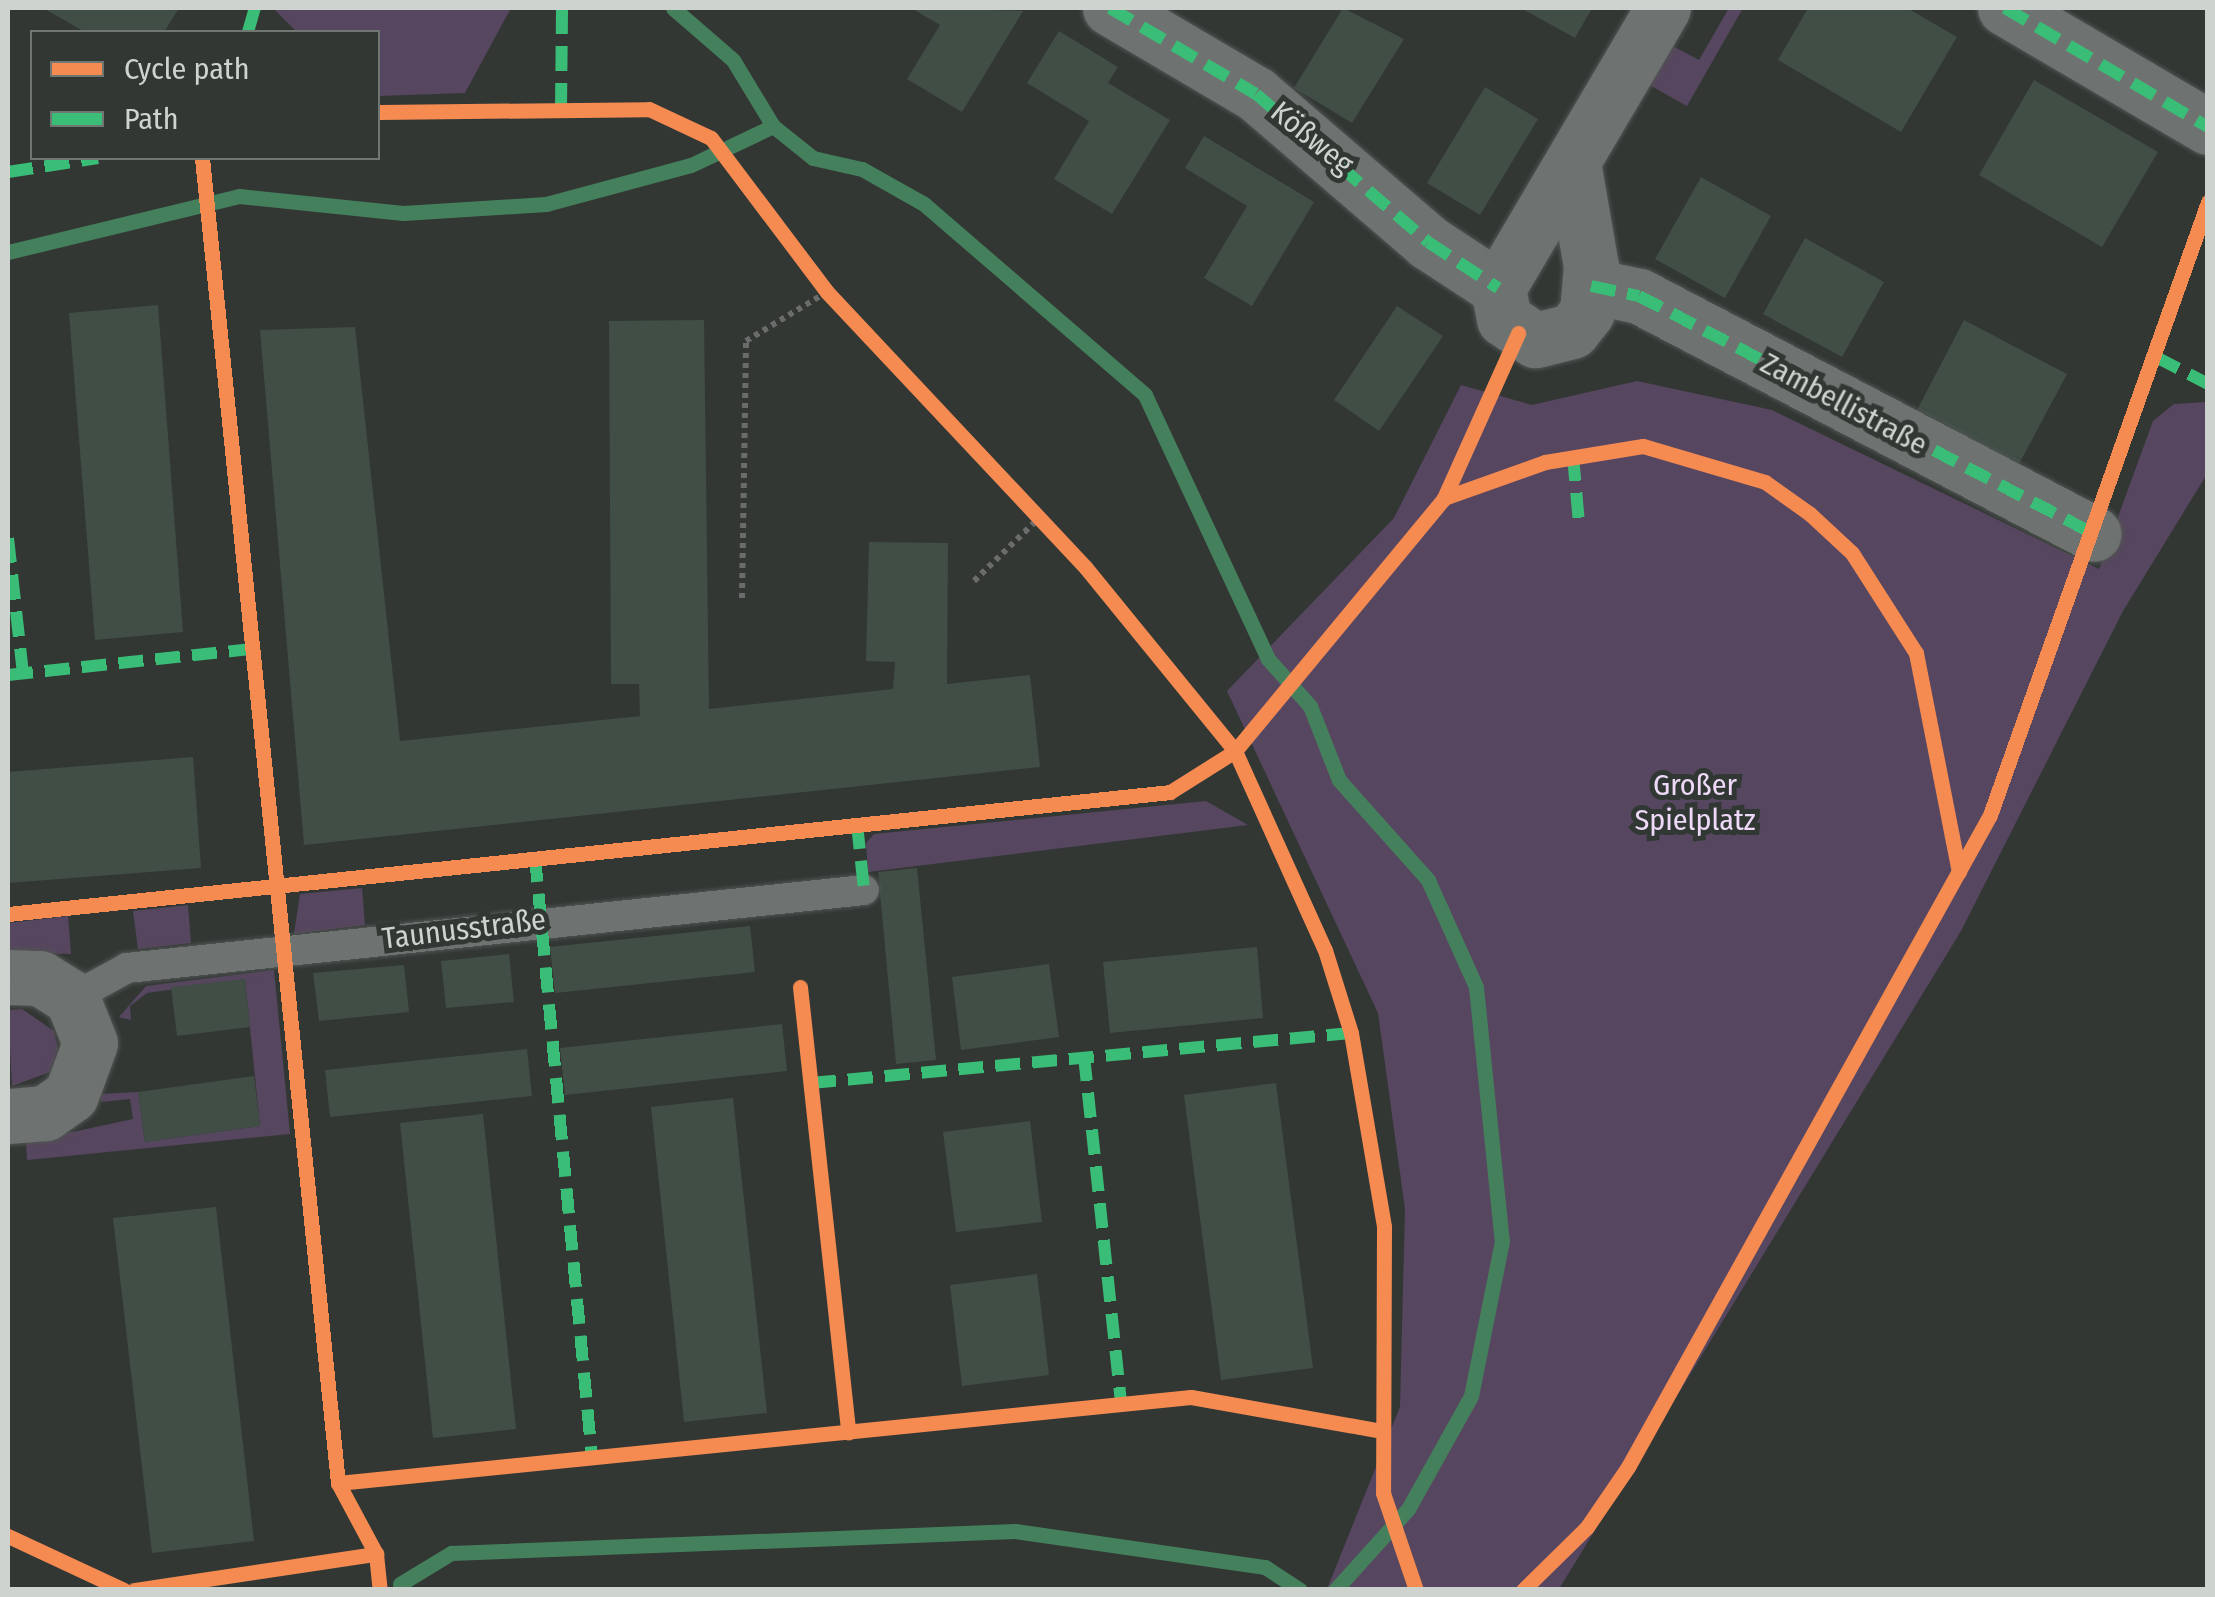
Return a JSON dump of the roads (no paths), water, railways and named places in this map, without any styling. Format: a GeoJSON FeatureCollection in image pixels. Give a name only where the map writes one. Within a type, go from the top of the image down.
{"type":"FeatureCollection","features":[{"type":"Feature","properties":{"kind":"street","name":"Kößweg"},"geometry":{"type":"LineString","coordinates":[[1110,8],[1256,94],[1428,242],[1498,288]]}},
{"type":"Feature","properties":{"kind":"street"},"geometry":{"type":"LineString","coordinates":[[1574,168],[1591,286],[1587,312],[1552,340],[1518,333],[1497,306],[1498,288],[1574,168],[1663,8]]}},
{"type":"Feature","properties":{"kind":"street"},"geometry":{"type":"LineString","coordinates":[[2006,8],[2208,126]]}},
{"type":"Feature","properties":{"kind":"street","name":"Zambellistraße"},"geometry":{"type":"LineString","coordinates":[[1591,286],[1639,296],[2094,534]]}},
{"type":"Feature","properties":{"kind":"street"},"geometry":{"type":"LineString","coordinates":[[8,977],[40,978],[72,998],[85,1019],[87,1068],[45,1113],[8,1116]]}},
{"type":"Feature","properties":{"kind":"lane","name":"Taunusstraße"},"geometry":{"type":"LineString","coordinates":[[72,998],[126,968],[864,890]]}},
{"type":"Feature","properties":{"kind":"waterway"},"geometry":{"type":"LineString","coordinates":[[673,8],[733,60],[773,126],[813,158],[862,169],[924,204],[1145,395],[1268,659],[1310,706],[1339,780],[1428,880],[1476,987],[1502,1241],[1471,1396],[1408,1509],[1335,1590]]}},
{"type":"Feature","properties":{"kind":"waterway"},"geometry":{"type":"LineString","coordinates":[[8,252],[239,196],[403,213],[546,204],[691,165],[773,126]]}},
{"type":"Feature","properties":{"kind":"waterway"},"geometry":{"type":"LineString","coordinates":[[400,1584],[451,1553],[1015,1531],[1265,1567],[1300,1590]]}},
{"type":"Feature","properties":{"kind":"park label","name":"Großer Spielplatz"},"geometry":{"type":"Point","coordinates":[1695,802]}}]}
